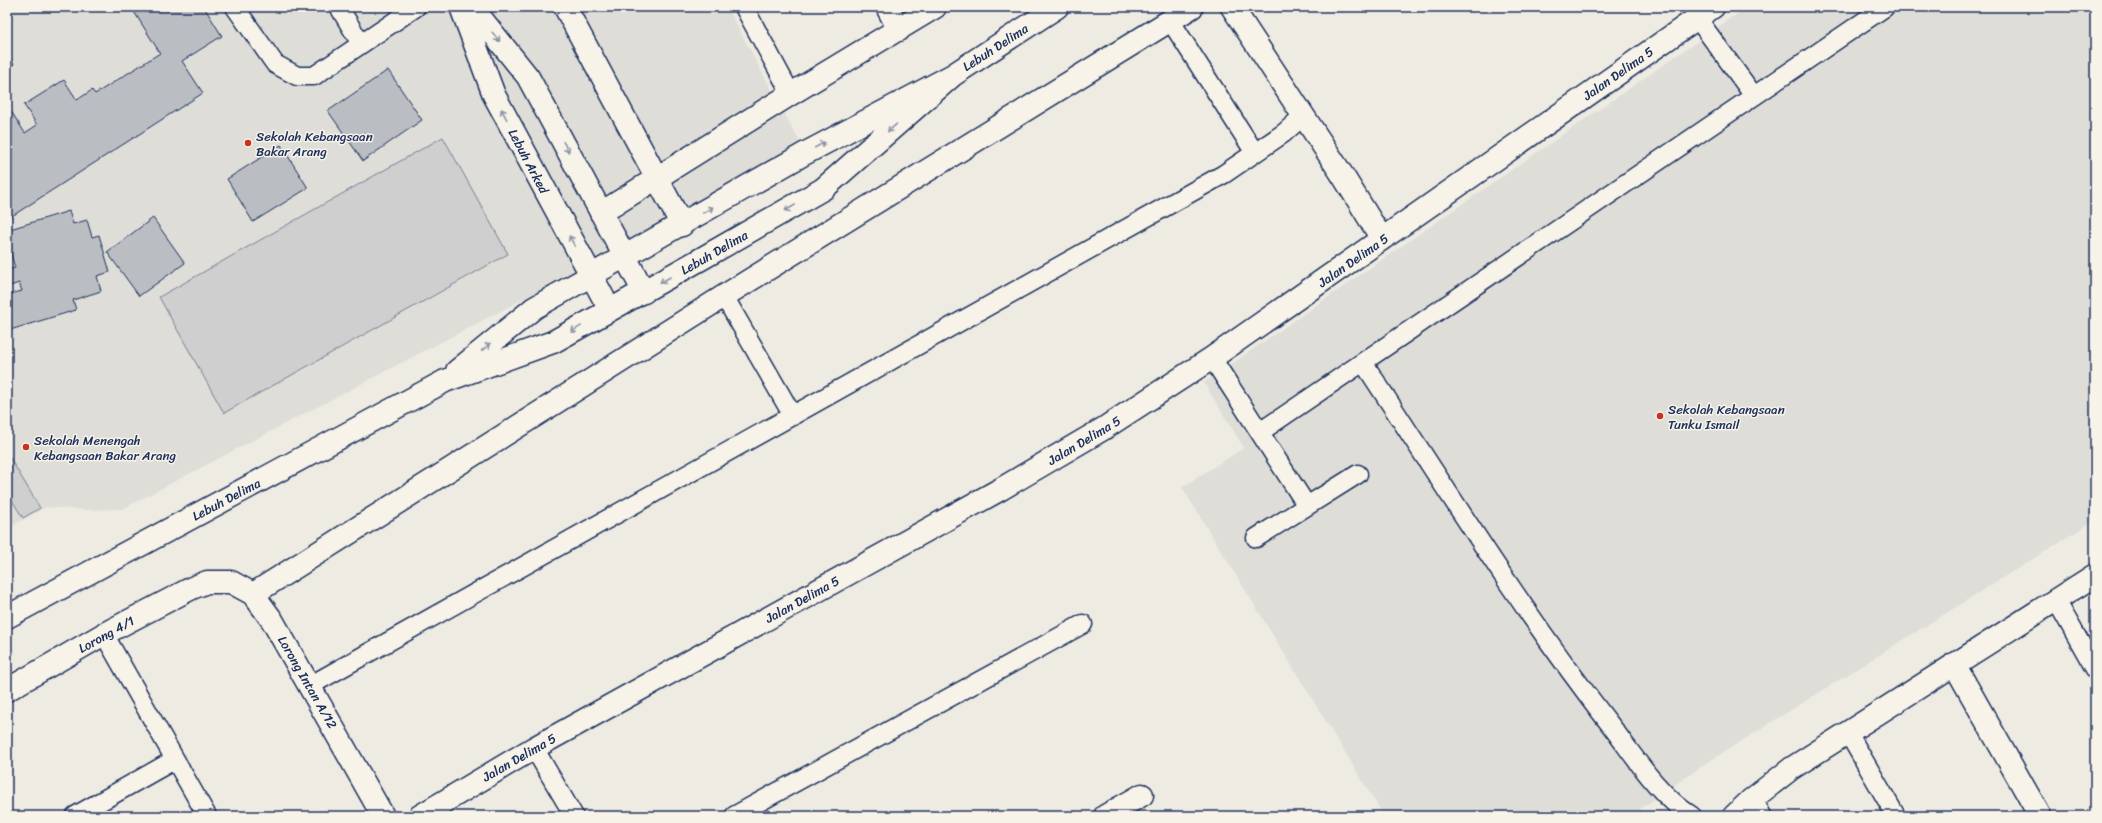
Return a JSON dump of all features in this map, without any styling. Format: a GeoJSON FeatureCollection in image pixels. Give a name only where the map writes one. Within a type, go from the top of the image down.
{"type":"FeatureCollection","features":[{"type":"Feature","properties":{"kind":"street","name":"Lebuh Arked"},"geometry":{"type":"LineString","coordinates":[[461,7],[494,95],[610,310]]}},
{"type":"Feature","properties":{"kind":"street"},"geometry":{"type":"LineString","coordinates":[[472,7],[528,76],[644,292]]}},
{"type":"Feature","properties":{"kind":"street"},"geometry":{"type":"LineString","coordinates":[[565,7],[682,225]]}},
{"type":"Feature","properties":{"kind":"street"},"geometry":{"type":"LineString","coordinates":[[887,7],[899,30]]}},
{"type":"Feature","properties":{"kind":"street"},"geometry":{"type":"LineString","coordinates":[[601,213],[657,176],[935,7]]}},
{"type":"Feature","properties":{"kind":"street","name":"Lebuh Delima"},"geometry":{"type":"LineString","coordinates":[[445,381],[534,308],[682,225],[804,154],[953,74],[1057,7]]}},
{"type":"Feature","properties":{"kind":"street"},"geometry":{"type":"LineString","coordinates":[[253,594],[724,296],[1192,7]]}},
{"type":"Feature","properties":{"kind":"street"},"geometry":{"type":"LineString","coordinates":[[1232,7],[1304,115],[1382,239]]}},
{"type":"Feature","properties":{"kind":"street","name":"Jalan Delima 5"},"geometry":{"type":"LineString","coordinates":[[420,816],[534,748],[1001,490],[1103,429],[1212,358],[1705,13]]}},
{"type":"Feature","properties":{"kind":"street","name":"Lebuh Delima"},"geometry":{"type":"LineString","coordinates":[[7,616],[445,381],[553,342],[644,292],[823,189],[953,74]]}},
{"type":"Feature","properties":{"kind":"street"},"geometry":{"type":"LineString","coordinates":[[1734,816],[1755,808],[1792,768],[1847,731],[2095,575]]}},
{"type":"Feature","properties":{"kind":"street","name":"Lorong Intan A/12"},"geometry":{"type":"LineString","coordinates":[[207,582],[231,582],[253,594],[272,620],[311,685],[383,816]]}},
{"type":"Feature","properties":{"kind":"street","name":"Lorong 4/1"},"geometry":{"type":"LineString","coordinates":[[7,690],[104,634],[192,588],[207,582]]}},
{"type":"Feature","properties":{"kind":"street"},"geometry":{"type":"LineString","coordinates":[[1954,664],[2040,816]]}},
{"type":"Feature","properties":{"kind":"street"},"geometry":{"type":"LineString","coordinates":[[1105,816],[1142,795]]}},
{"type":"Feature","properties":{"kind":"lane"},"geometry":{"type":"LineString","coordinates":[[235,7],[275,64],[297,76],[314,76],[416,7]]}},
{"type":"Feature","properties":{"kind":"lane"},"geometry":{"type":"LineString","coordinates":[[339,7],[361,44]]}},
{"type":"Feature","properties":{"kind":"lane"},"geometry":{"type":"LineString","coordinates":[[744,7],[791,94]]}},
{"type":"Feature","properties":{"kind":"lane"},"geometry":{"type":"LineString","coordinates":[[1260,432],[1885,7]]}},
{"type":"Feature","properties":{"kind":"lane"},"geometry":{"type":"LineString","coordinates":[[1705,13],[1754,96]]}},
{"type":"Feature","properties":{"kind":"lane"},"geometry":{"type":"LineString","coordinates":[[1170,20],[1255,153]]}},
{"type":"Feature","properties":{"kind":"lane"},"geometry":{"type":"LineString","coordinates":[[311,685],[1224,174],[1284,133],[1304,115]]}},
{"type":"Feature","properties":{"kind":"lane"},"geometry":{"type":"LineString","coordinates":[[724,296],[792,416]]}},
{"type":"Feature","properties":{"kind":"lane"},"geometry":{"type":"LineString","coordinates":[[1212,358],[1307,506]]}},
{"type":"Feature","properties":{"kind":"lane"},"geometry":{"type":"LineString","coordinates":[[1364,362],[1520,602],[1575,679],[1662,791],[1683,811],[1692,816]]}},
{"type":"Feature","properties":{"kind":"lane"},"geometry":{"type":"LineString","coordinates":[[1256,538],[1358,474]]}},
{"type":"Feature","properties":{"kind":"lane"},"geometry":{"type":"LineString","coordinates":[[2056,600],[2095,668]]}},
{"type":"Feature","properties":{"kind":"lane"},"geometry":{"type":"LineString","coordinates":[[734,816],[1083,624]]}},
{"type":"Feature","properties":{"kind":"lane"},"geometry":{"type":"LineString","coordinates":[[104,634],[207,816]]}},
{"type":"Feature","properties":{"kind":"lane"},"geometry":{"type":"LineString","coordinates":[[1847,731],[1896,816]]}},
{"type":"Feature","properties":{"kind":"lane"},"geometry":{"type":"LineString","coordinates":[[534,748],[574,816]]}},
{"type":"Feature","properties":{"kind":"lane"},"geometry":{"type":"LineString","coordinates":[[76,816],[174,760]]}},
{"type":"Feature","properties":{"kind":"shaded area","name":"Sekolah Kebangsaan Bakar Arang"},"geometry":{"type":"Polygon","coordinates":[[[7,7],[727,7],[803,148],[562,279],[122,509],[86,510],[46,507],[7,529],[7,7]]]}},
{"type":"Feature","properties":{"kind":"shaded area","name":"Sekolah Kebangsaan Tunku Ismail"},"geometry":{"type":"Polygon","coordinates":[[[1747,7],[2095,7],[2095,520],[1708,762],[1640,809],[1640,816],[1384,816],[1182,487],[1244,448],[1204,383],[1747,7]]]}},
{"type":"Feature","properties":{"kind":"shaded area"},"geometry":{"type":"Polygon","coordinates":[[[443,137],[508,254],[224,413],[159,297],[443,137]]]}},
{"type":"Feature","properties":{"kind":"shaded area"},"geometry":{"type":"Polygon","coordinates":[[[7,453],[40,508],[23,518],[10,497],[7,498],[7,453]]]}},
{"type":"Feature","properties":{"kind":"building"},"geometry":{"type":"Polygon","coordinates":[[[131,7],[204,7],[222,36],[182,61],[203,93],[9,218],[7,215],[7,140],[9,138],[7,135],[7,105],[25,133],[37,125],[24,105],[64,80],[77,100],[92,90],[95,94],[160,53],[131,7]]]}},
{"type":"Feature","properties":{"kind":"building"},"geometry":{"type":"Polygon","coordinates":[[[7,53],[14,64],[7,69],[7,53]]]}},
{"type":"Feature","properties":{"kind":"building"},"geometry":{"type":"Polygon","coordinates":[[[388,70],[422,120],[363,161],[328,111],[388,70]]]}},
{"type":"Feature","properties":{"kind":"building"},"geometry":{"type":"Polygon","coordinates":[[[281,145],[308,188],[253,222],[227,179],[281,145]]]}},
{"type":"Feature","properties":{"kind":"building"},"geometry":{"type":"Polygon","coordinates":[[[69,211],[73,224],[87,220],[92,237],[99,235],[110,272],[97,276],[101,291],[73,300],[76,310],[10,330],[7,319],[7,295],[22,291],[19,283],[7,287],[7,270],[15,268],[10,251],[7,252],[7,230],[69,211]]]}},
{"type":"Feature","properties":{"kind":"building"},"geometry":{"type":"Polygon","coordinates":[[[153,218],[185,263],[139,296],[107,252],[153,218]]]}},
{"type":"Feature","properties":{"kind":"place","name":"Sekolah Kebangsaan Bakar Arang"},"geometry":{"type":"Point","coordinates":[248,143]}},
{"type":"Feature","properties":{"kind":"place","name":"Sekolah Kebangsaan Tunku Ismail"},"geometry":{"type":"Point","coordinates":[1660,416]}},
{"type":"Feature","properties":{"kind":"place","name":"Sekolah Menengah Kebangsaan Bakar Arang"},"geometry":{"type":"Point","coordinates":[26,447]}}]}
